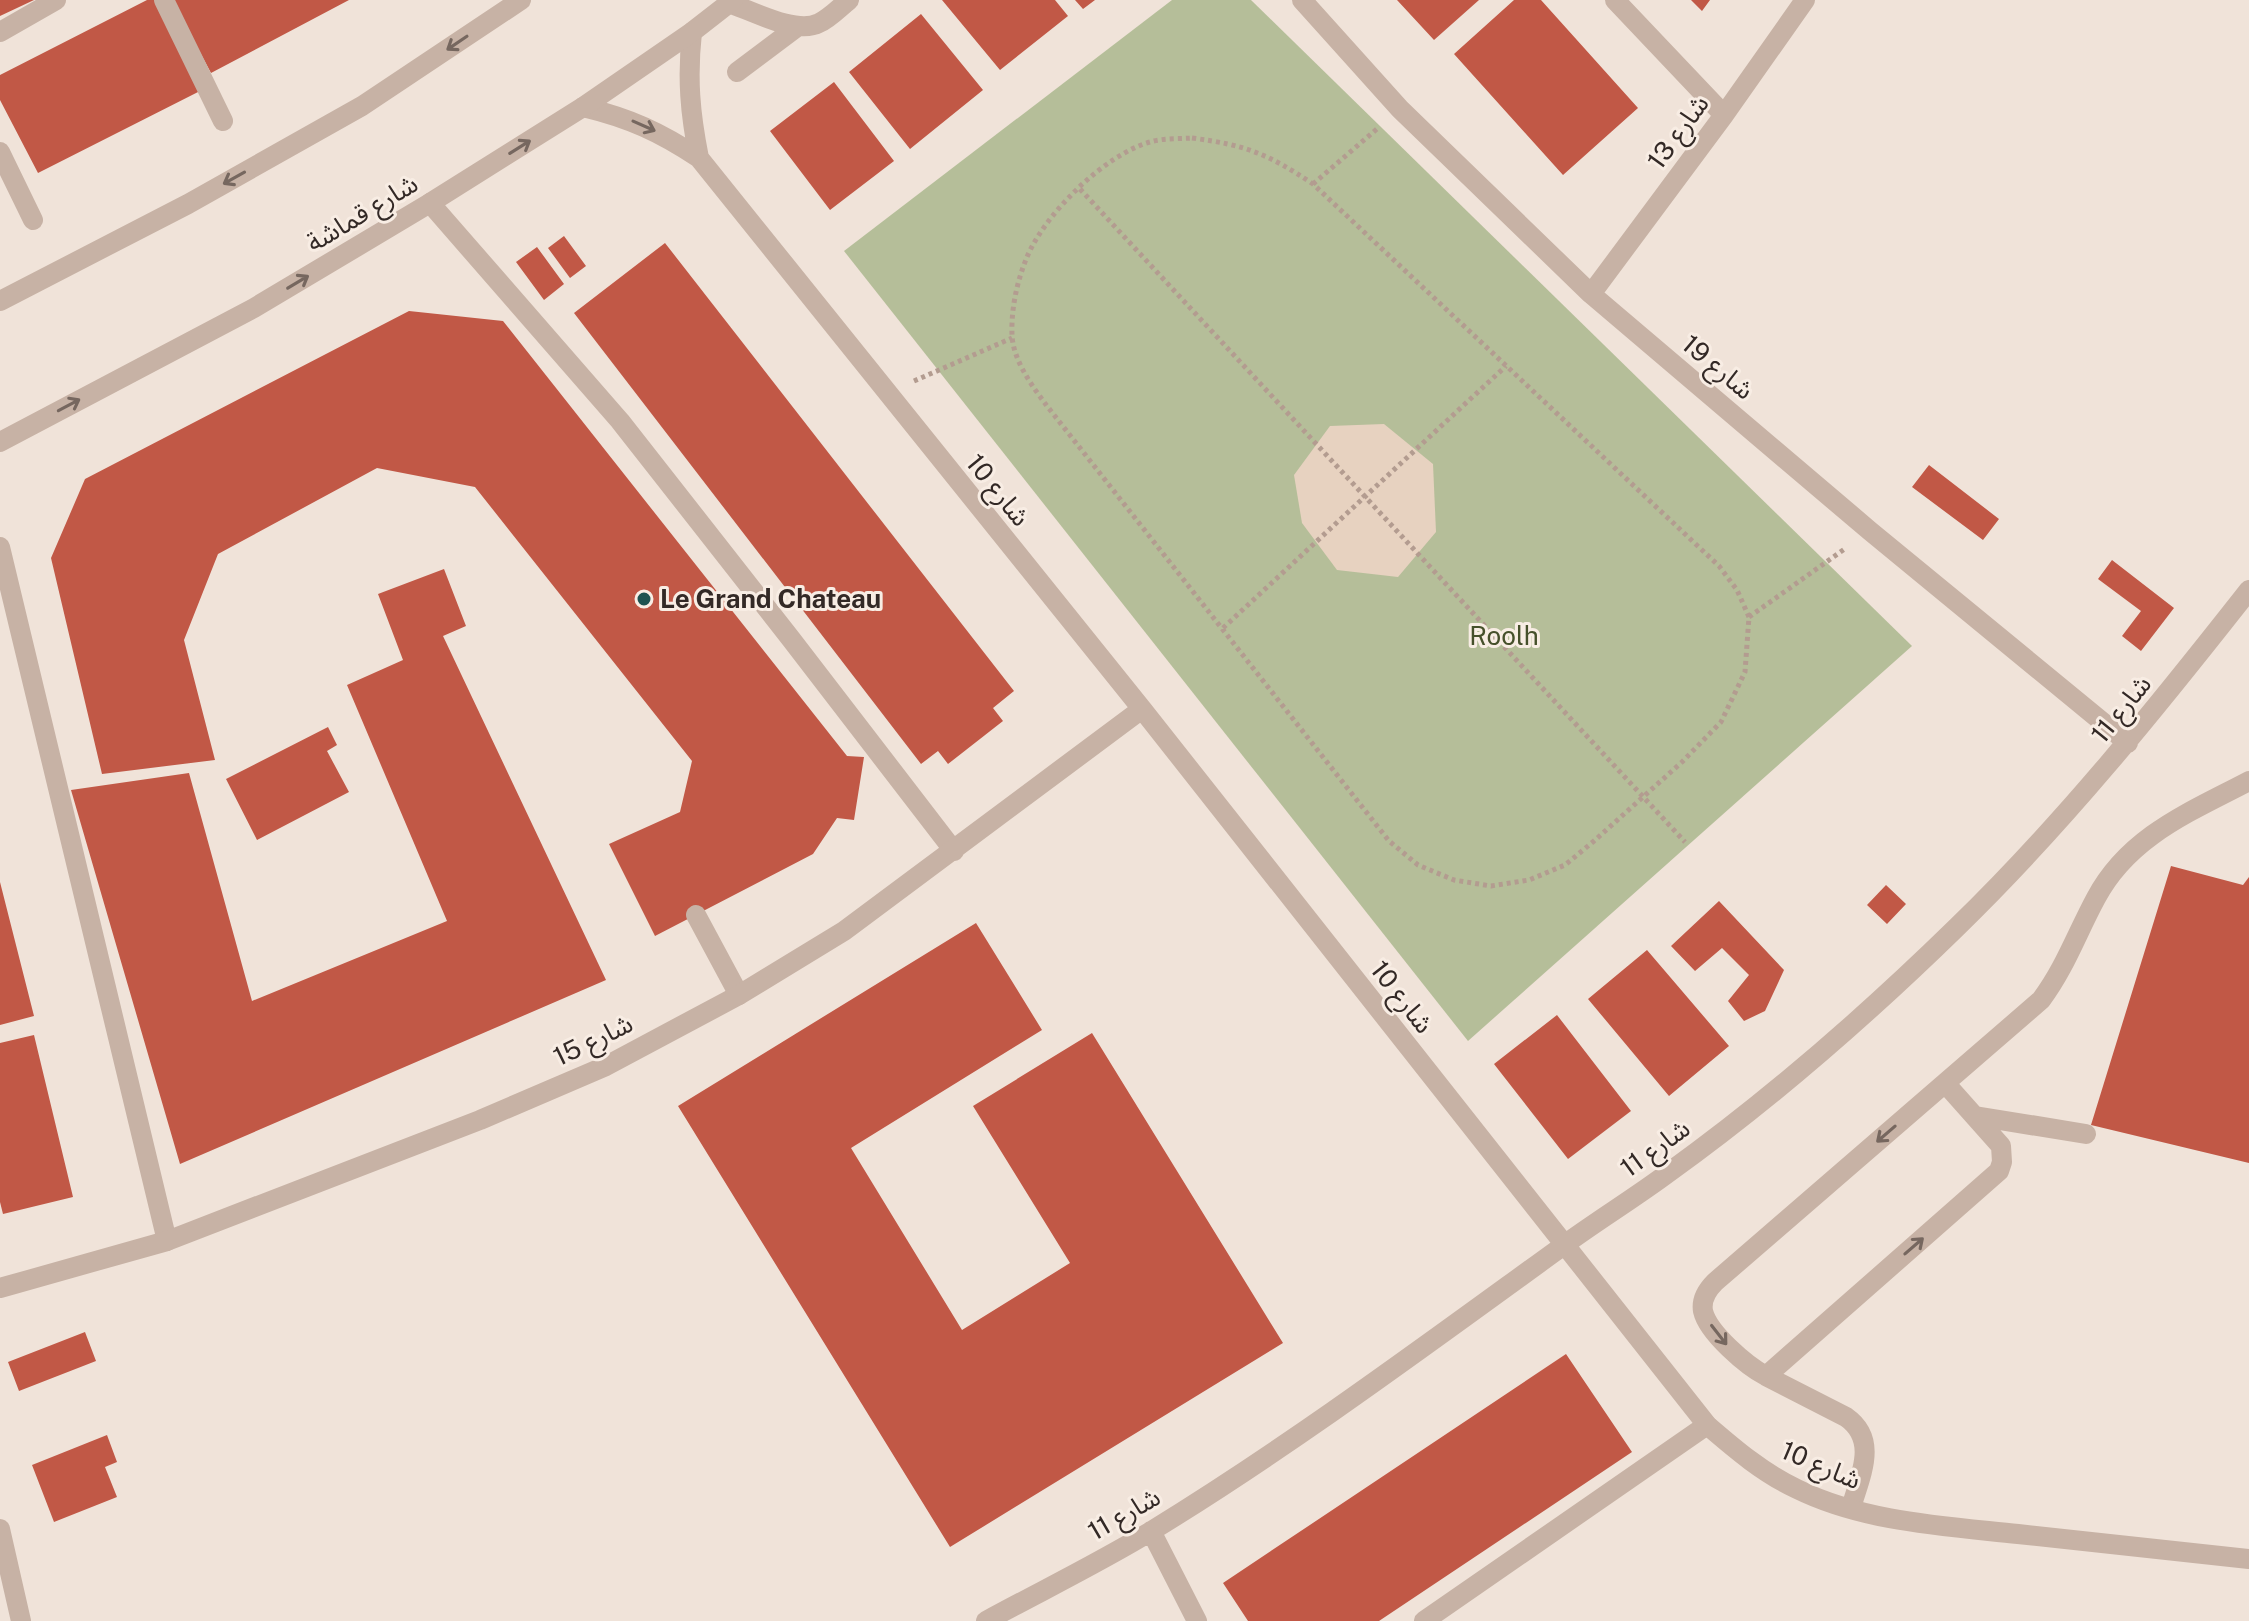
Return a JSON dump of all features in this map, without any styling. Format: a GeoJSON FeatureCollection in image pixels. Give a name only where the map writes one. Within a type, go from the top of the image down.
{"type":"FeatureCollection","features":[{"type":"Feature","properties":{"kind":"street"},"geometry":{"type":"LineString","coordinates":[[0,32],[56,0]]}},
{"type":"Feature","properties":{"kind":"street"},"geometry":{"type":"LineString","coordinates":[[164,0],[223,121]]}},
{"type":"Feature","properties":{"kind":"street"},"geometry":{"type":"LineString","coordinates":[[731,2],[797,27],[809,27],[820,23],[849,0]]}},
{"type":"Feature","properties":{"kind":"street","name":"شارع 19"},"geometry":{"type":"LineString","coordinates":[[1302,0],[1400,109],[1591,294],[1870,531],[2128,743]]}},
{"type":"Feature","properties":{"kind":"street"},"geometry":{"type":"LineString","coordinates":[[1615,0],[1724,115]]}},
{"type":"Feature","properties":{"kind":"street","name":"شارع 13"},"geometry":{"type":"LineString","coordinates":[[1591,294],[1805,0]]}},
{"type":"Feature","properties":{"kind":"street","name":"شارع قماشة"},"geometry":{"type":"LineString","coordinates":[[0,442],[254,308],[430,203],[583,107],[731,2]]}},
{"type":"Feature","properties":{"kind":"street"},"geometry":{"type":"LineString","coordinates":[[0,301],[188,204],[362,106],[513,3]]}},
{"type":"Feature","properties":{"kind":"street"},"geometry":{"type":"LineString","coordinates":[[737,72],[797,27]]}},
{"type":"Feature","properties":{"kind":"street","name":"شارع 10"},"geometry":{"type":"LineString","coordinates":[[692,32],[688,74],[690,116],[699,158]]}},
{"type":"Feature","properties":{"kind":"street","name":"شارع 10"},"geometry":{"type":"LineString","coordinates":[[583,107],[624,117],[663,135],[699,158],[1142,709],[1707,1425],[1750,1462],[1798,1490],[1895,1519],[2249,1559]]}},
{"type":"Feature","properties":{"kind":"street"},"geometry":{"type":"LineString","coordinates":[[0,152],[33,220]]}},
{"type":"Feature","properties":{"kind":"street"},"geometry":{"type":"LineString","coordinates":[[430,203],[620,421],[954,851]]}},
{"type":"Feature","properties":{"kind":"street"},"geometry":{"type":"LineString","coordinates":[[0,547],[167,1241]]}},
{"type":"Feature","properties":{"kind":"street","name":"شارع 11"},"geometry":{"type":"LineString","coordinates":[[986,1621],[1151,1531],[1373,1385],[1720,1133],[1867,1011],[1958,926],[2034,848],[2128,743],[2249,590]]}},
{"type":"Feature","properties":{"kind":"street","name":"شارع 15"},"geometry":{"type":"LineString","coordinates":[[0,1288],[167,1241],[508,1108],[606,1066],[739,995],[844,931],[1142,709]]}},
{"type":"Feature","properties":{"kind":"street"},"geometry":{"type":"LineString","coordinates":[[1851,1508],[1865,1457],[1863,1434],[1846,1417],[1766,1376],[1740,1359],[1706,1318],[1703,1299],[1708,1289],[2041,1000],[2069,957],[2097,896],[2122,863],[2151,834],[2186,812],[2249,781]]}},
{"type":"Feature","properties":{"kind":"street"},"geometry":{"type":"LineString","coordinates":[[696,915],[739,995]]}},
{"type":"Feature","properties":{"kind":"street"},"geometry":{"type":"LineString","coordinates":[[1766,1376],[1999,1171],[2001,1146],[1945,1083]]}},
{"type":"Feature","properties":{"kind":"street"},"geometry":{"type":"LineString","coordinates":[[1975,1116],[2086,1134]]}},
{"type":"Feature","properties":{"kind":"street"},"geometry":{"type":"LineString","coordinates":[[1424,1621],[1707,1425]]}},
{"type":"Feature","properties":{"kind":"street"},"geometry":{"type":"LineString","coordinates":[[0,1529],[21,1621]]}},
{"type":"Feature","properties":{"kind":"street"},"geometry":{"type":"LineString","coordinates":[[1151,1531],[1197,1621]]}},
{"type":"Feature","properties":{"kind":"path"},"geometry":{"type":"LineString","coordinates":[[1313,184],[1400,109]]}},
{"type":"Feature","properties":{"kind":"path"},"geometry":{"type":"LineString","coordinates":[[1192,138],[1236,144],[1277,160],[1313,184],[1719,566],[1737,590],[1749,617],[1745,672],[1721,722],[1644,797],[1565,865],[1529,880],[1491,886],[1454,880],[1418,865],[1389,841],[1035,390],[1025,374],[1012,338],[1015,295],[1028,255],[1051,219],[1110,160],[1150,142],[1192,138]]}},
{"type":"Feature","properties":{"kind":"path"},"geometry":{"type":"LineString","coordinates":[[1080,189],[1685,842]]}},
{"type":"Feature","properties":{"kind":"path"},"geometry":{"type":"LineString","coordinates":[[887,392],[1012,338]]}},
{"type":"Feature","properties":{"kind":"path"},"geometry":{"type":"LineString","coordinates":[[1223,628],[1506,366]]}},
{"type":"Feature","properties":{"kind":"path"},"geometry":{"type":"LineString","coordinates":[[1749,617],[1870,531]]}},
{"type":"Feature","properties":{"kind":"green space","name":"Roolh"},"geometry":{"type":"Polygon","coordinates":[[[1172,0],[1251,0],[1912,646],[1468,1041],[844,251],[1172,0]]]}},
{"type":"Feature","properties":{"kind":"shaded area"},"geometry":{"type":"Polygon","coordinates":[[[1384,424],[1433,464],[1436,532],[1398,577],[1337,570],[1302,523],[1294,475],[1330,426],[1384,424]]]}},
{"type":"Feature","properties":{"kind":"building"},"geometry":{"type":"Polygon","coordinates":[[[0,0],[34,0],[0,16],[0,0]]]}},
{"type":"Feature","properties":{"kind":"building"},"geometry":{"type":"Polygon","coordinates":[[[147,0],[155,0],[202,90],[38,173],[0,100],[0,75],[147,0]]]}},
{"type":"Feature","properties":{"kind":"building"},"geometry":{"type":"Polygon","coordinates":[[[172,0],[349,0],[211,73],[172,0]]]}},
{"type":"Feature","properties":{"kind":"building"},"geometry":{"type":"Polygon","coordinates":[[[942,0],[1055,0],[1068,16],[1000,70],[942,0]]]}},
{"type":"Feature","properties":{"kind":"building"},"geometry":{"type":"Polygon","coordinates":[[[1075,0],[1095,0],[1083,9],[1075,0]]]}},
{"type":"Feature","properties":{"kind":"building"},"geometry":{"type":"Polygon","coordinates":[[[1397,0],[1479,0],[1434,40],[1397,0]]]}},
{"type":"Feature","properties":{"kind":"building"},"geometry":{"type":"Polygon","coordinates":[[[1514,0],[1541,0],[1638,108],[1563,175],[1454,54],[1514,0]]]}},
{"type":"Feature","properties":{"kind":"building"},"geometry":{"type":"Polygon","coordinates":[[[1691,0],[1710,0],[1702,11],[1691,0]]]}},
{"type":"Feature","properties":{"kind":"building"},"geometry":{"type":"Polygon","coordinates":[[[921,14],[983,90],[910,149],[849,72],[921,14]]]}},
{"type":"Feature","properties":{"kind":"building"},"geometry":{"type":"Polygon","coordinates":[[[834,82],[894,161],[830,210],[770,131],[834,82]]]}},
{"type":"Feature","properties":{"kind":"building"},"geometry":{"type":"Polygon","coordinates":[[[564,236],[586,266],[570,278],[548,248],[564,236]]]}},
{"type":"Feature","properties":{"kind":"building"},"geometry":{"type":"Polygon","coordinates":[[[665,243],[1014,691],[993,708],[1003,721],[948,764],[938,751],[921,764],[574,313],[665,243]]]}},
{"type":"Feature","properties":{"kind":"building"},"geometry":{"type":"Polygon","coordinates":[[[537,247],[564,284],[544,300],[516,262],[537,247]]]}},
{"type":"Feature","properties":{"kind":"building","name":"Le Grand Chateau"},"geometry":{"type":"Polygon","coordinates":[[[409,311],[503,321],[847,756],[864,757],[854,820],[837,818],[813,854],[655,936],[609,844],[680,812],[692,761],[475,487],[377,468],[218,554],[184,640],[215,760],[102,774],[51,558],[85,479],[409,311]]]}},
{"type":"Feature","properties":{"kind":"building"},"geometry":{"type":"Polygon","coordinates":[[[1929,465],[1999,519],[1983,540],[1912,487],[1929,465]]]}},
{"type":"Feature","properties":{"kind":"building"},"geometry":{"type":"Polygon","coordinates":[[[2112,560],[2174,608],[2141,651],[2122,636],[2141,611],[2098,579],[2112,560]]]}},
{"type":"Feature","properties":{"kind":"building"},"geometry":{"type":"Polygon","coordinates":[[[444,569],[466,626],[443,636],[606,980],[180,1164],[71,790],[189,773],[252,1001],[447,921],[347,685],[403,660],[378,594],[444,569]]]}},
{"type":"Feature","properties":{"kind":"building"},"geometry":{"type":"Polygon","coordinates":[[[328,727],[337,745],[327,751],[349,792],[257,840],[226,779],[328,727]]]}},
{"type":"Feature","properties":{"kind":"building"},"geometry":{"type":"Polygon","coordinates":[[[2171,866],[2243,885],[2249,877],[2249,1163],[2091,1125],[2171,866]]]}},
{"type":"Feature","properties":{"kind":"building"},"geometry":{"type":"Polygon","coordinates":[[[0,882],[34,1016],[0,1025],[0,882]]]}},
{"type":"Feature","properties":{"kind":"building"},"geometry":{"type":"Polygon","coordinates":[[[1886,885],[1906,904],[1887,924],[1867,905],[1886,885]]]}},
{"type":"Feature","properties":{"kind":"building"},"geometry":{"type":"Polygon","coordinates":[[[1719,901],[1784,970],[1765,1011],[1744,1021],[1728,1001],[1749,975],[1722,948],[1695,971],[1671,946],[1719,901]]]}},
{"type":"Feature","properties":{"kind":"building"},"geometry":{"type":"Polygon","coordinates":[[[976,923],[1042,1030],[851,1148],[962,1330],[1070,1263],[973,1106],[1092,1033],[1283,1343],[950,1547],[678,1106],[976,923]]]}},
{"type":"Feature","properties":{"kind":"building"},"geometry":{"type":"Polygon","coordinates":[[[1647,950],[1729,1046],[1669,1096],[1588,999],[1647,950]]]}},
{"type":"Feature","properties":{"kind":"building"},"geometry":{"type":"Polygon","coordinates":[[[1557,1015],[1631,1111],[1568,1159],[1494,1064],[1557,1015]]]}},
{"type":"Feature","properties":{"kind":"building"},"geometry":{"type":"Polygon","coordinates":[[[34,1035],[73,1197],[3,1214],[0,1202],[0,1043],[34,1035]]]}},
{"type":"Feature","properties":{"kind":"building"},"geometry":{"type":"Polygon","coordinates":[[[85,1332],[96,1361],[19,1391],[8,1362],[85,1332]]]}},
{"type":"Feature","properties":{"kind":"building"},"geometry":{"type":"Polygon","coordinates":[[[1566,1354],[1632,1452],[1379,1621],[1248,1621],[1223,1583],[1566,1354]]]}},
{"type":"Feature","properties":{"kind":"building"},"geometry":{"type":"Polygon","coordinates":[[[107,1435],[117,1462],[105,1467],[117,1497],[54,1522],[32,1465],[107,1435]]]}},
{"type":"Feature","properties":{"kind":"place","name":"Le Grand Chateau"},"geometry":{"type":"Point","coordinates":[644,599]}}]}
